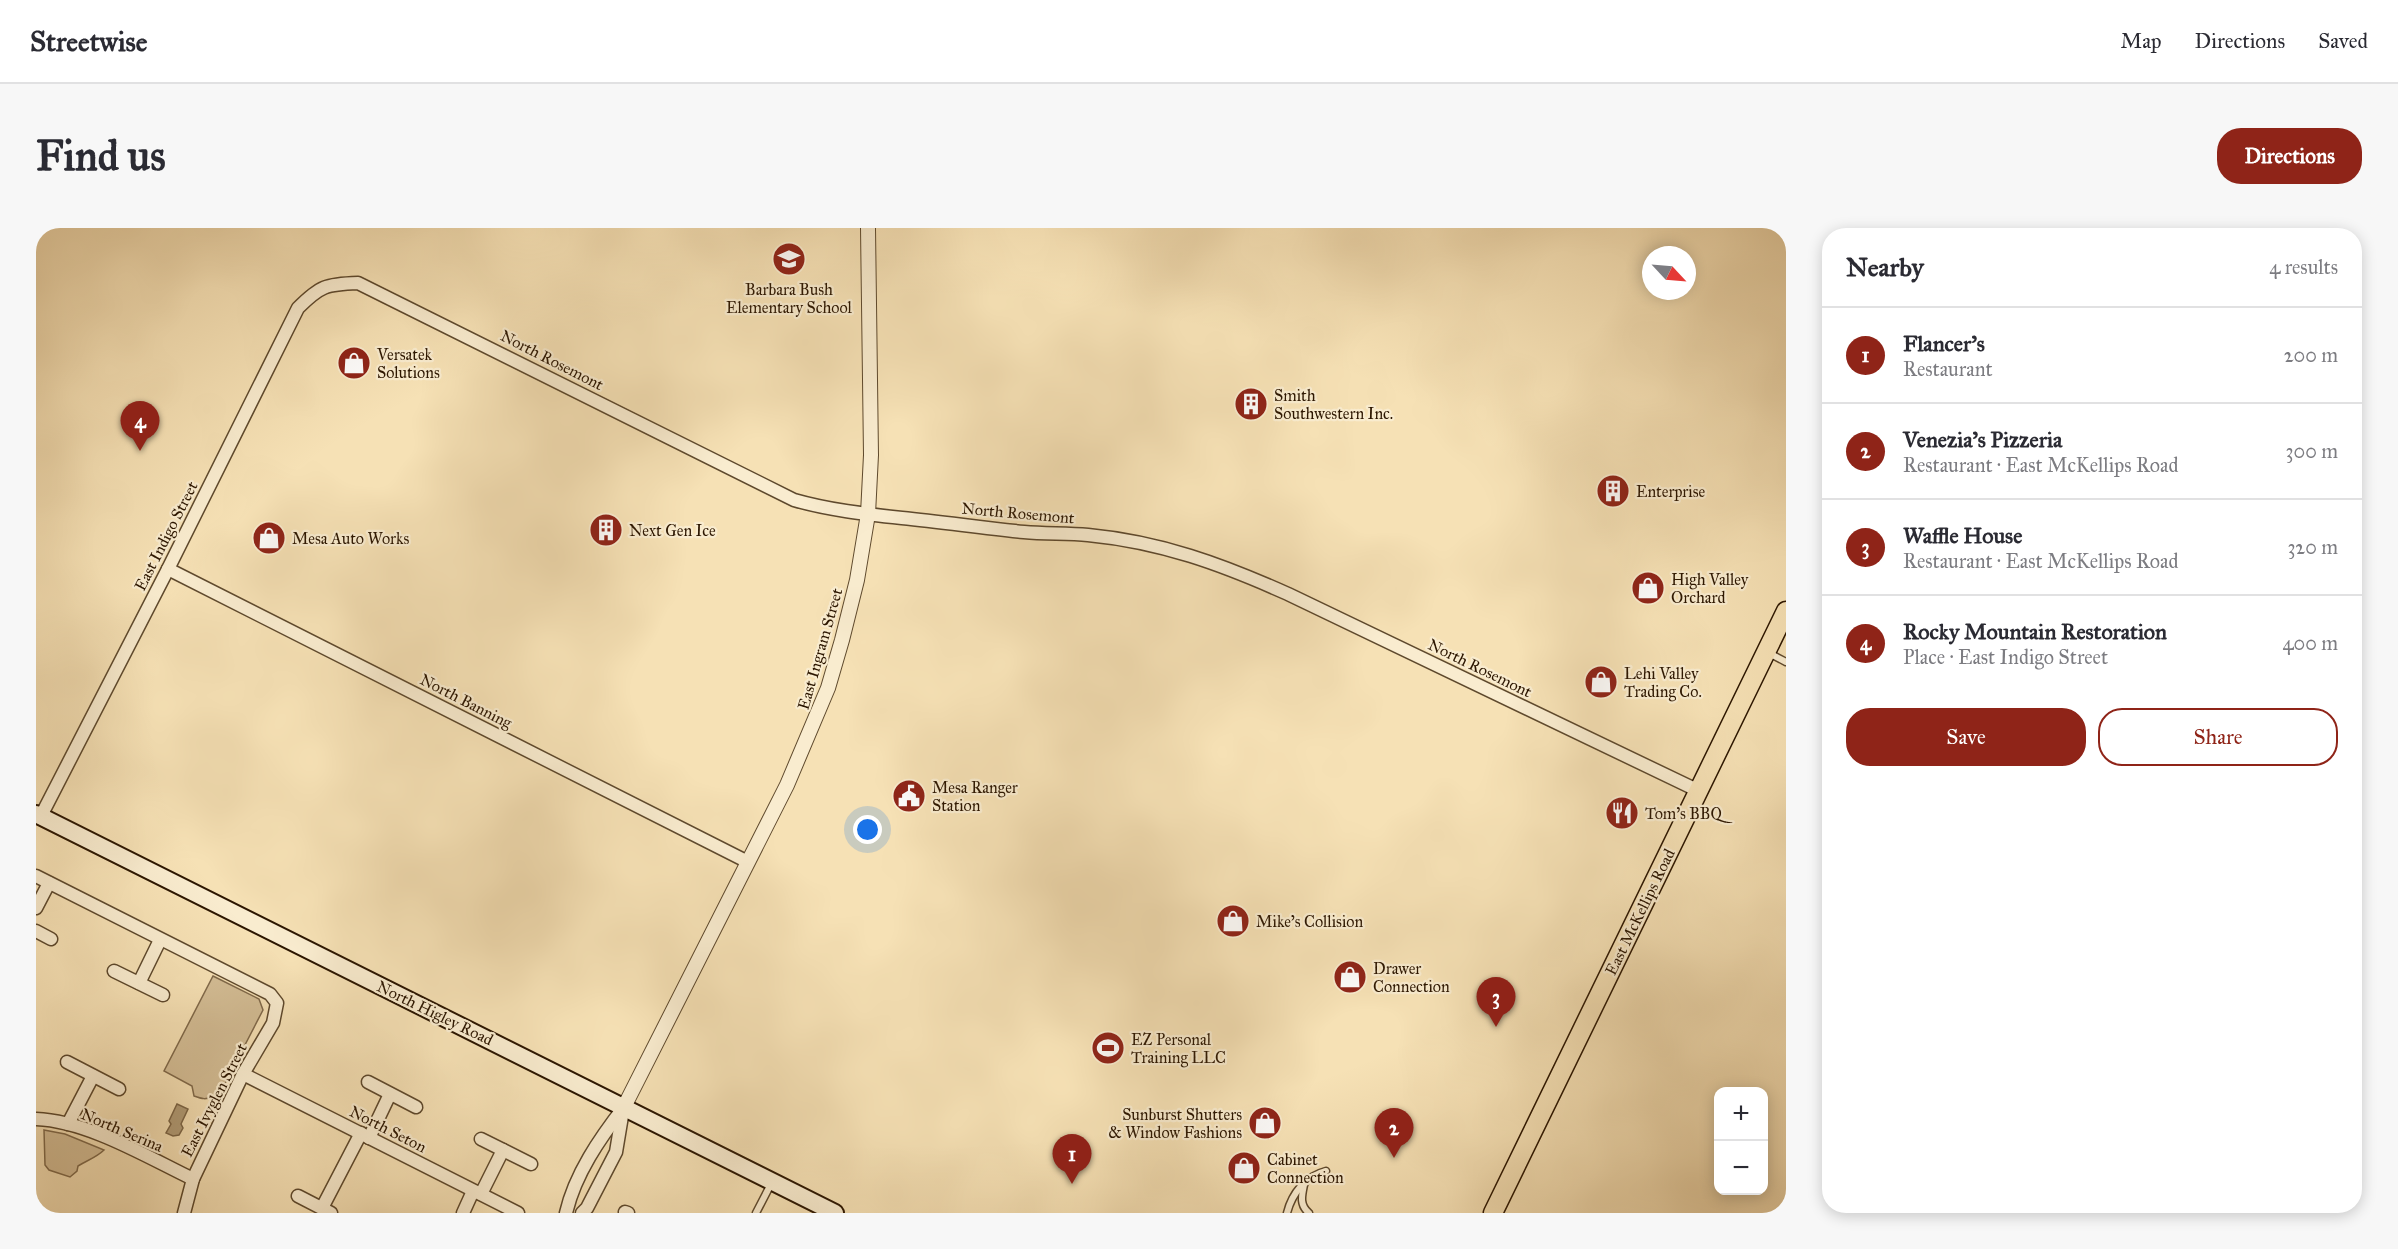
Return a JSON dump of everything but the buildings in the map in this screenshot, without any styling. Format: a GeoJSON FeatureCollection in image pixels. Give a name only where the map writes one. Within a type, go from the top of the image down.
{"type":"FeatureCollection","features":[{"type":"Feature","properties":{"kind":"main road","name":"East McKellips Road"},"geometry":{"type":"LineString","coordinates":[[1493,1213],[1786,611]]}},
{"type":"Feature","properties":{"kind":"main road","name":"North Higley Road"},"geometry":{"type":"LineString","coordinates":[[39,815],[835,1213]]}},
{"type":"Feature","properties":{"kind":"street","name":"East Ingram Street"},"geometry":{"type":"LineString","coordinates":[[566,1213],[569,1200],[600,1138],[624,1107],[792,775],[828,688],[857,580],[867,514],[871,456],[868,228]]}},
{"type":"Feature","properties":{"kind":"street","name":"North Rosemont"},"geometry":{"type":"LineString","coordinates":[[333,284],[358,283],[378,292],[794,500],[818,507],[867,514],[1025,532],[1088,535],[1157,546],[1233,569],[1699,791]]}},
{"type":"Feature","properties":{"kind":"street","name":"East Indigo Street"},"geometry":{"type":"LineString","coordinates":[[39,815],[168,569],[298,308],[315,291],[333,284]]}},
{"type":"Feature","properties":{"kind":"street","name":"North Banning"},"geometry":{"type":"LineString","coordinates":[[168,569],[748,862]]}},
{"type":"Feature","properties":{"kind":"street"},"geometry":{"type":"LineString","coordinates":[[36,876],[160,940],[139,983]]}},
{"type":"Feature","properties":{"kind":"street"},"geometry":{"type":"LineString","coordinates":[[36,908],[49,883]]}},
{"type":"Feature","properties":{"kind":"street"},"geometry":{"type":"LineString","coordinates":[[36,931],[51,939]]}},
{"type":"Feature","properties":{"kind":"street","name":"East Ivyglen Street"},"geometry":{"type":"LineString","coordinates":[[160,940],[270,994],[277,1003],[273,1023],[243,1074],[193,1179],[184,1213]]}},
{"type":"Feature","properties":{"kind":"street"},"geometry":{"type":"LineString","coordinates":[[114,971],[163,995]]}},
{"type":"Feature","properties":{"kind":"street"},"geometry":{"type":"LineString","coordinates":[[67,1062],[119,1089]]}},
{"type":"Feature","properties":{"kind":"street","name":"North Seton"},"geometry":{"type":"LineString","coordinates":[[243,1074],[518,1213]]}},
{"type":"Feature","properties":{"kind":"street"},"geometry":{"type":"LineString","coordinates":[[68,1124],[93,1076]]}},
{"type":"Feature","properties":{"kind":"street"},"geometry":{"type":"LineString","coordinates":[[368,1082],[416,1107]]}},
{"type":"Feature","properties":{"kind":"street"},"geometry":{"type":"LineString","coordinates":[[298,1196],[327,1211],[365,1136],[390,1094]]}},
{"type":"Feature","properties":{"kind":"street","name":"East Ingram Street"},"geometry":{"type":"LineString","coordinates":[[582,1213],[616,1152],[624,1107]]}},
{"type":"Feature","properties":{"kind":"street","name":"North Serina"},"geometry":{"type":"LineString","coordinates":[[36,1119],[68,1124],[111,1140],[193,1179]]}},
{"type":"Feature","properties":{"kind":"street"},"geometry":{"type":"LineString","coordinates":[[481,1139],[531,1164]]}},
{"type":"Feature","properties":{"kind":"street"},"geometry":{"type":"LineString","coordinates":[[462,1213],[503,1150]]}},
{"type":"Feature","properties":{"kind":"street"},"geometry":{"type":"LineString","coordinates":[[578,1182],[596,1190]]}},
{"type":"Feature","properties":{"kind":"lane"},"geometry":{"type":"LineString","coordinates":[[1766,652],[1786,662]]}},
{"type":"Feature","properties":{"kind":"lane"},"geometry":{"type":"LineString","coordinates":[[1287,1213],[1289,1204],[1312,1174],[1326,1171]]}},
{"type":"Feature","properties":{"kind":"lane"},"geometry":{"type":"LineString","coordinates":[[756,1213],[772,1182]]}},
{"type":"Feature","properties":{"kind":"lane"},"geometry":{"type":"LineString","coordinates":[[1304,1184],[1301,1201],[1309,1213]]}},
{"type":"Feature","properties":{"kind":"shaded area"},"geometry":{"type":"Polygon","coordinates":[[[213,976],[259,999],[263,1010],[218,1097],[204,1099],[194,1096],[192,1086],[164,1071],[213,976]]]}},
{"type":"Feature","properties":{"kind":"shaded area"},"geometry":{"type":"Polygon","coordinates":[[[177,1104],[188,1109],[181,1124],[183,1128],[179,1135],[173,1136],[166,1133],[177,1104]]]}},
{"type":"Feature","properties":{"kind":"shaded area"},"geometry":{"type":"Polygon","coordinates":[[[44,1130],[65,1134],[104,1150],[78,1166],[77,1171],[70,1177],[49,1170],[45,1165],[44,1130]]]}},
{"type":"Feature","properties":{"kind":"place","name":"Barbara Bush Elementary School"},"geometry":{"type":"Point","coordinates":[789,259]}},
{"type":"Feature","properties":{"kind":"place","name":"Versatek Solutions"},"geometry":{"type":"Point","coordinates":[354,363]}},
{"type":"Feature","properties":{"kind":"place","name":"Smith Southwestern Inc."},"geometry":{"type":"Point","coordinates":[1251,404]}},
{"type":"Feature","properties":{"kind":"place","name":"Rocky Mountain Restoration"},"geometry":{"type":"Point","coordinates":[140,451]}},
{"type":"Feature","properties":{"kind":"place","name":"Enterprise"},"geometry":{"type":"Point","coordinates":[1613,491]}},
{"type":"Feature","properties":{"kind":"place","name":"Next Gen Ice"},"geometry":{"type":"Point","coordinates":[606,530]}},
{"type":"Feature","properties":{"kind":"place","name":"Mesa Auto Works"},"geometry":{"type":"Point","coordinates":[269,538]}},
{"type":"Feature","properties":{"kind":"place","name":"High Valley Orchard"},"geometry":{"type":"Point","coordinates":[1648,588]}},
{"type":"Feature","properties":{"kind":"place","name":"Lehi Valley Trading Co."},"geometry":{"type":"Point","coordinates":[1601,682]}},
{"type":"Feature","properties":{"kind":"place","name":"Mesa Ranger Station"},"geometry":{"type":"Point","coordinates":[909,796]}},
{"type":"Feature","properties":{"kind":"place","name":"Tom's BBQ"},"geometry":{"type":"Point","coordinates":[1622,813]}},
{"type":"Feature","properties":{"kind":"place","name":"Mike's Collision"},"geometry":{"type":"Point","coordinates":[1233,921]}},
{"type":"Feature","properties":{"kind":"place","name":"Drawer Connection"},"geometry":{"type":"Point","coordinates":[1350,977]}},
{"type":"Feature","properties":{"kind":"place","name":"Waffle House"},"geometry":{"type":"Point","coordinates":[1496,1027]}},
{"type":"Feature","properties":{"kind":"place","name":"EZ Personal Training LLC"},"geometry":{"type":"Point","coordinates":[1108,1048]}},
{"type":"Feature","properties":{"kind":"place","name":"Sunburst Shutters & Window Fashions"},"geometry":{"type":"Point","coordinates":[1265,1123]}},
{"type":"Feature","properties":{"kind":"place","name":"Venezia's Pizzeria"},"geometry":{"type":"Point","coordinates":[1394,1158]}},
{"type":"Feature","properties":{"kind":"place","name":"Cabinet Connection"},"geometry":{"type":"Point","coordinates":[1244,1168]}},
{"type":"Feature","properties":{"kind":"place","name":"Flancer's"},"geometry":{"type":"Point","coordinates":[1072,1184]}}]}
